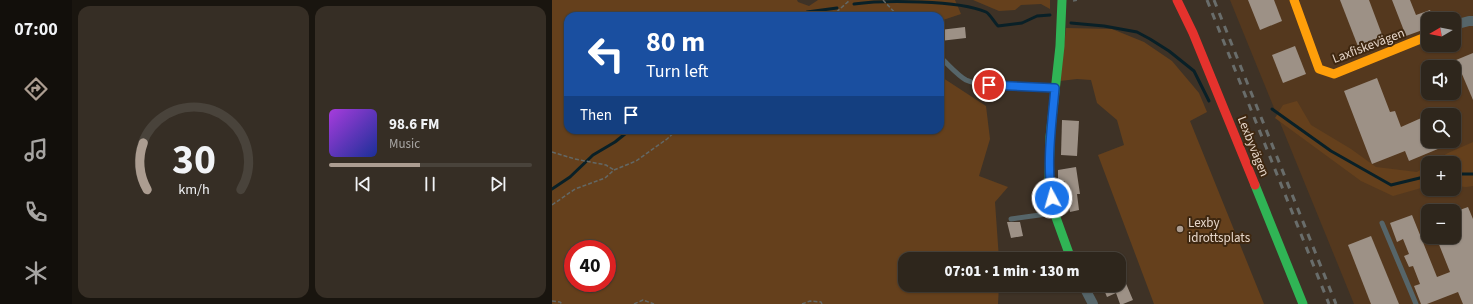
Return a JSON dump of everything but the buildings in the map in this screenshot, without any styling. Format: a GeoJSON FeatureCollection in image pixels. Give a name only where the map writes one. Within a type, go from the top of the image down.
{"type":"FeatureCollection","features":[{"type":"Feature","properties":{"kind":"street"},"geometry":{"type":"LineString","coordinates":[[1062,0],[1060,56],[1055,88],[1049,184],[1054,212],[1068,252]]}},
{"type":"Feature","properties":{"kind":"street","name":"Lexbyvägen"},"geometry":{"type":"LineString","coordinates":[[1177,0],[1193,33],[1303,304]]}},
{"type":"Feature","properties":{"kind":"street","name":"Laxfiskevägen"},"geometry":{"type":"LineString","coordinates":[[1294,0],[1319,69],[1334,74],[1421,39]]}},
{"type":"Feature","properties":{"kind":"street"},"geometry":{"type":"LineString","coordinates":[[1461,23],[1473,21]]}},
{"type":"Feature","properties":{"kind":"street"},"geometry":{"type":"LineString","coordinates":[[1087,292],[1093,304]]}},
{"type":"Feature","properties":{"kind":"lane"},"geometry":{"type":"LineString","coordinates":[[944,61],[966,80],[978,83],[989,85],[1055,88]]}},
{"type":"Feature","properties":{"kind":"lane"},"geometry":{"type":"LineString","coordinates":[[1011,218],[1054,212]]}},
{"type":"Feature","properties":{"kind":"lane"},"geometry":{"type":"LineString","coordinates":[[1382,223],[1416,304]]}},
{"type":"Feature","properties":{"kind":"path"},"geometry":{"type":"LineString","coordinates":[[836,12],[850,0]]}},
{"type":"Feature","properties":{"kind":"path"},"geometry":{"type":"LineString","coordinates":[[883,0],[894,12]]}},
{"type":"Feature","properties":{"kind":"path"},"geometry":{"type":"LineString","coordinates":[[552,205],[575,189],[605,178],[614,170],[636,161],[673,134]]}},
{"type":"Feature","properties":{"kind":"path"},"geometry":{"type":"LineString","coordinates":[[552,152],[575,159],[606,165],[614,170]]}},
{"type":"Feature","properties":{"kind":"path"},"geometry":{"type":"LineString","coordinates":[[634,304],[643,300],[654,304]]}},
{"type":"Feature","properties":{"kind":"path"},"geometry":{"type":"LineString","coordinates":[[552,301],[560,302],[562,304]]}},
{"type":"Feature","properties":{"kind":"path"},"geometry":{"type":"LineString","coordinates":[[802,304],[810,301],[821,302],[822,304]]}},
{"type":"Feature","properties":{"kind":"shaded area"},"geometry":{"type":"Polygon","coordinates":[[[552,0],[797,0],[798,2],[809,6],[818,0],[955,0],[961,14],[944,20],[944,12],[564,12],[564,134],[944,134],[944,79],[986,106],[990,139],[979,176],[1008,187],[995,202],[999,252],[898,252],[898,292],[999,292],[998,304],[552,304],[552,0]]]}},
{"type":"Feature","properties":{"kind":"shaded area"},"geometry":{"type":"Polygon","coordinates":[[[973,0],[1050,0],[1050,9],[1041,4],[1021,5],[1015,10],[999,11],[973,0]]]}},
{"type":"Feature","properties":{"kind":"shaded area"},"geometry":{"type":"Polygon","coordinates":[[[1230,0],[1473,0],[1473,304],[1354,304],[1230,0]]]}},
{"type":"Feature","properties":{"kind":"shaded area","name":"Lexby idrottsplats"},"geometry":{"type":"Polygon","coordinates":[[[1066,28],[1112,29],[1144,42],[1172,61],[1199,93],[1207,112],[1190,121],[1264,304],[1154,304],[1098,155],[1124,145],[1117,120],[1097,103],[1091,80],[1077,79],[1060,81],[1066,28]]]}},
{"type":"Feature","properties":{"kind":"shaded area"},"geometry":{"type":"Polygon","coordinates":[[[1297,101],[1311,125],[1351,149],[1376,167],[1417,172],[1421,169],[1421,188],[1393,196],[1361,181],[1275,118],[1283,105],[1297,101]]]}},
{"type":"Feature","properties":{"kind":"shaded area"},"geometry":{"type":"Polygon","coordinates":[[[1473,142],[1473,186],[1461,187],[1461,156],[1443,156],[1473,142]]]}},
{"type":"Feature","properties":{"kind":"waterway"},"geometry":{"type":"LineString","coordinates":[[854,4],[921,2],[958,5],[986,12],[998,26],[1022,23],[1037,16],[1050,15]]}},
{"type":"Feature","properties":{"kind":"waterway"},"geometry":{"type":"LineString","coordinates":[[807,12],[837,8]]}},
{"type":"Feature","properties":{"kind":"waterway"},"geometry":{"type":"LineString","coordinates":[[1071,23],[1104,26],[1137,32],[1150,39],[1169,51],[1194,71],[1209,101]]}},
{"type":"Feature","properties":{"kind":"waterway"},"geometry":{"type":"LineString","coordinates":[[1272,109],[1331,151],[1391,185],[1421,178]]}},
{"type":"Feature","properties":{"kind":"waterway"},"geometry":{"type":"LineString","coordinates":[[552,189],[570,177],[593,155],[615,142],[625,134]]}},
{"type":"Feature","properties":{"kind":"waterway"},"geometry":{"type":"LineString","coordinates":[[1461,174],[1473,174]]}},
{"type":"Feature","properties":{"kind":"railway"},"geometry":{"type":"LineString","coordinates":[[1207,0],[1329,304]]}},
{"type":"Feature","properties":{"kind":"railway"},"geometry":{"type":"LineString","coordinates":[[1214,0],[1336,304]]}},
{"type":"Feature","properties":{"kind":"traffic: fast"},"geometry":{"type":"LineString","coordinates":[[1062,0],[1060,46],[1050,137],[1049,183],[1054,212],[1068,252]]}},
{"type":"Feature","properties":{"kind":"traffic: fast"},"geometry":{"type":"LineString","coordinates":[[1255,185],[1303,304]]}},
{"type":"Feature","properties":{"kind":"traffic: slow"},"geometry":{"type":"LineString","coordinates":[[1294,0],[1319,69],[1334,74],[1421,39]]}},
{"type":"Feature","properties":{"kind":"traffic: jam"},"geometry":{"type":"LineString","coordinates":[[1177,0],[1193,33],[1255,185]]}},
{"type":"Feature","properties":{"kind":"place","name":"Lexby idrottsplats"},"geometry":{"type":"Point","coordinates":[1180,229]}},
{"type":"Feature","properties":{"kind":"route"},"geometry":{"type":"LineString","coordinates":[[989,85],[1055,88],[1049,184],[1052,198]]}}]}
